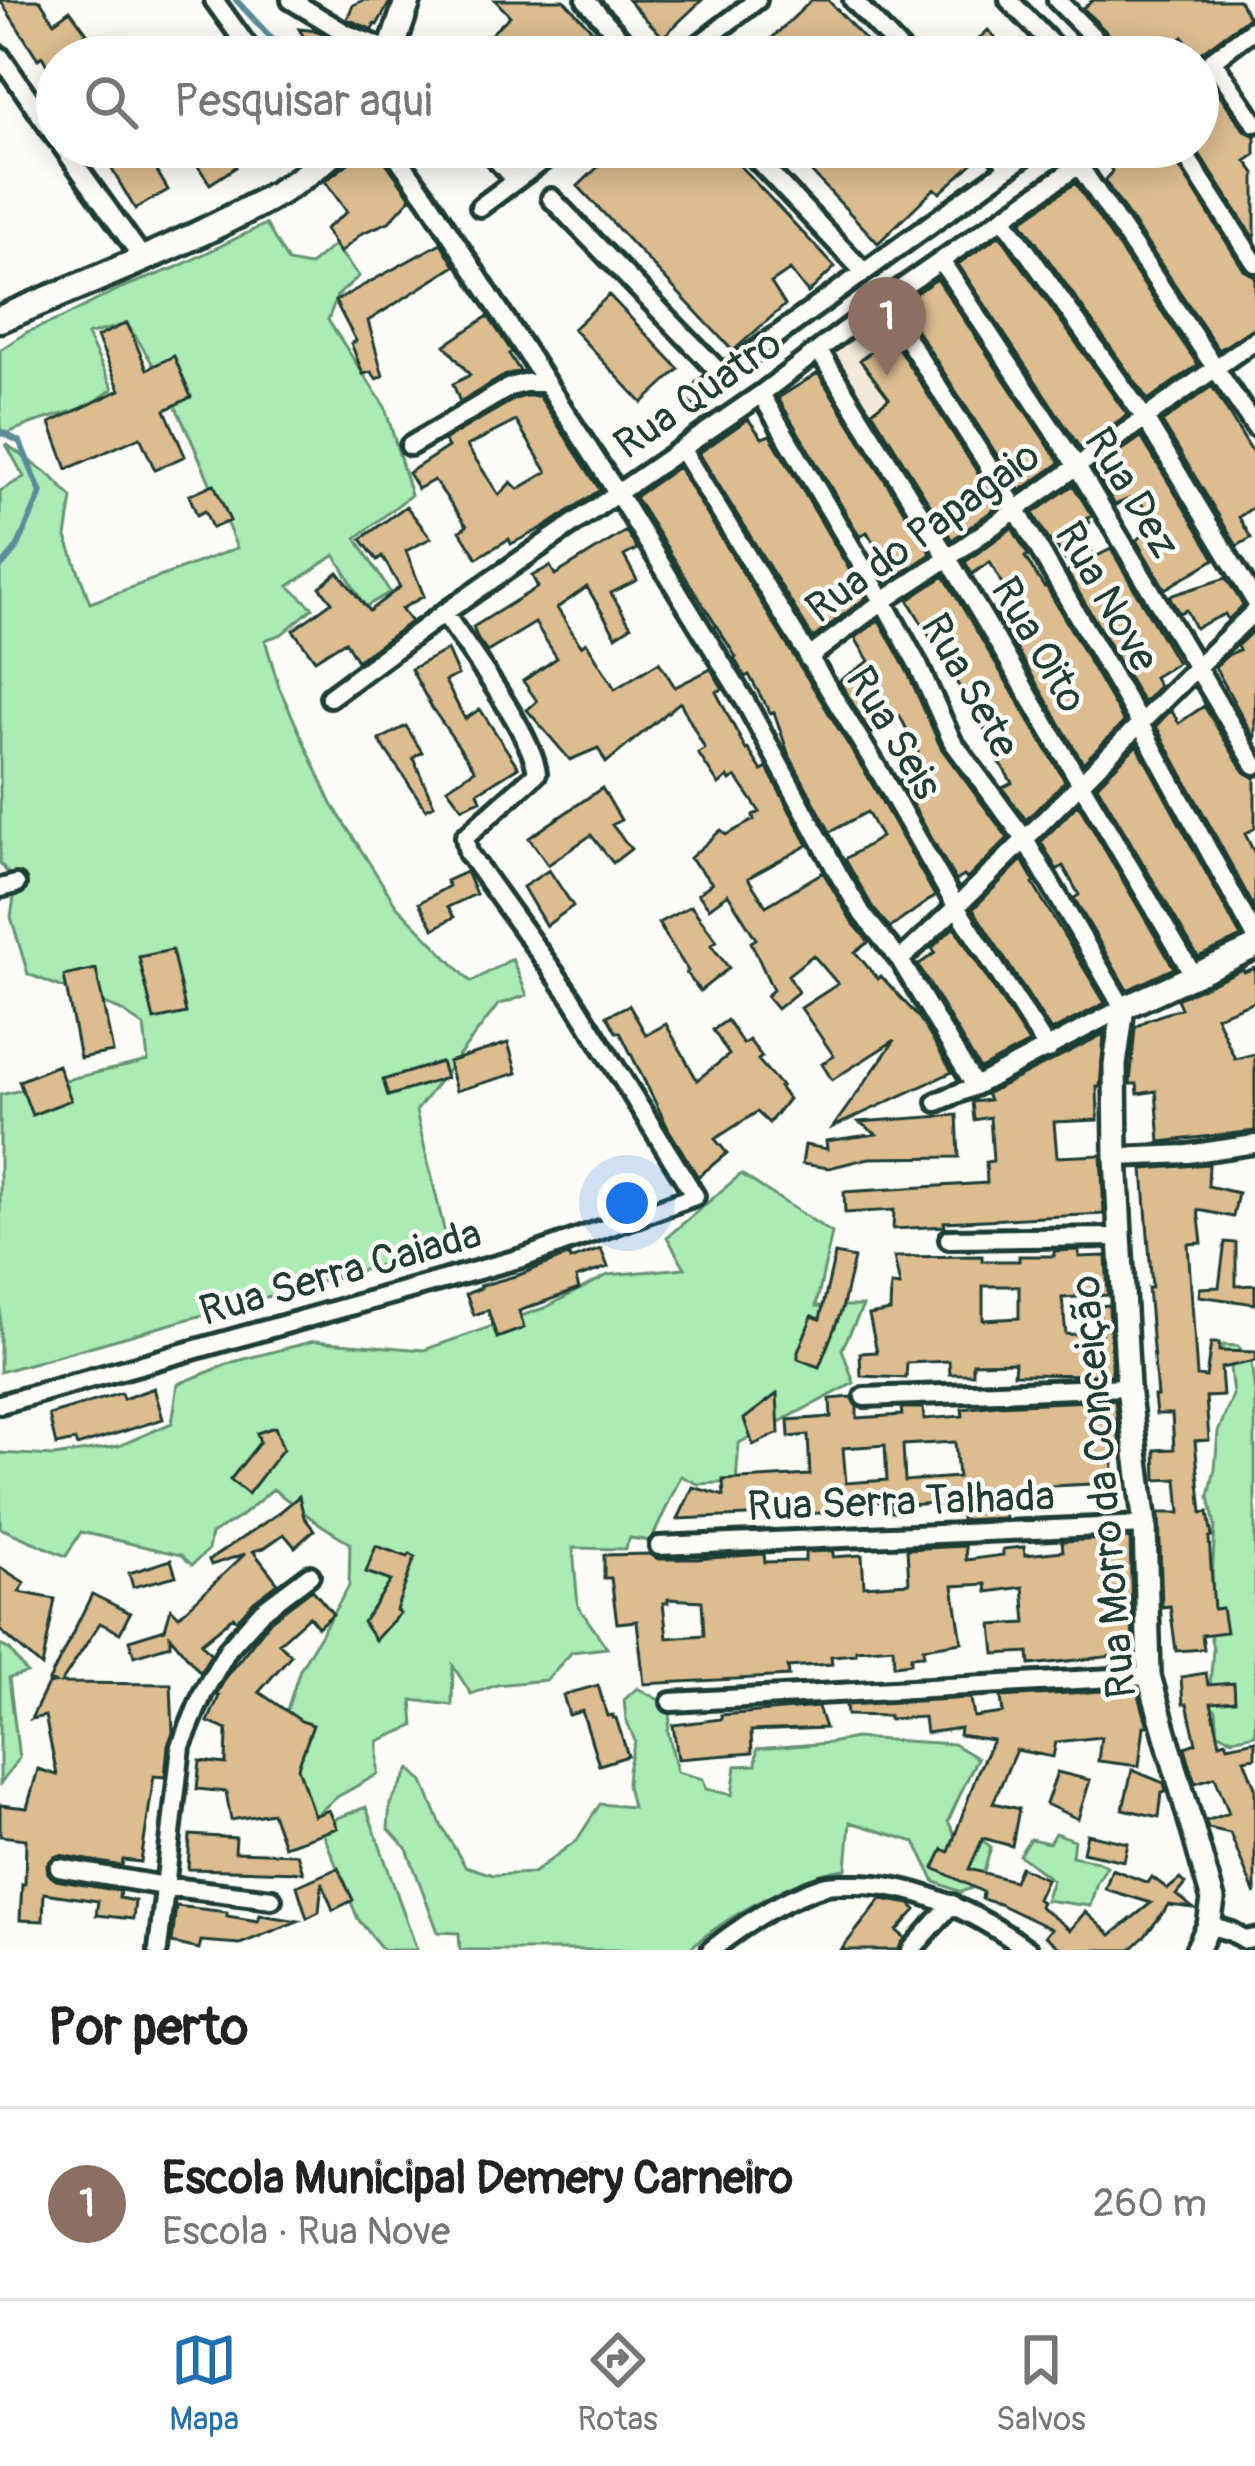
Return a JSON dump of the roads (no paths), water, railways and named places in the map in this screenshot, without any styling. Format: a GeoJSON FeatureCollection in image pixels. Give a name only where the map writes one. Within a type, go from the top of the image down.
{"type":"FeatureCollection","features":[{"type":"Feature","properties":{"kind":"main road"},"geometry":{"type":"LineString","coordinates":[[396,36],[408,0]]}},
{"type":"Feature","properties":{"kind":"main road"},"geometry":{"type":"LineString","coordinates":[[0,320],[144,260],[286,190],[310,168]]}},
{"type":"Feature","properties":{"kind":"street"},"geometry":{"type":"LineString","coordinates":[[214,0],[240,36]]}},
{"type":"Feature","properties":{"kind":"street"},"geometry":{"type":"LineString","coordinates":[[290,0],[351,36]]}},
{"type":"Feature","properties":{"kind":"street"},"geometry":{"type":"LineString","coordinates":[[586,0],[618,36]]}},
{"type":"Feature","properties":{"kind":"street"},"geometry":{"type":"LineString","coordinates":[[711,36],[758,0]]}},
{"type":"Feature","properties":{"kind":"street"},"geometry":{"type":"LineString","coordinates":[[853,0],[887,36]]}},
{"type":"Feature","properties":{"kind":"street"},"geometry":{"type":"LineString","coordinates":[[1009,0],[1044,36]]}},
{"type":"Feature","properties":{"kind":"street"},"geometry":{"type":"LineString","coordinates":[[1057,0],[1092,36]]}},
{"type":"Feature","properties":{"kind":"street"},"geometry":{"type":"LineString","coordinates":[[1219,55],[1255,28]]}},
{"type":"Feature","properties":{"kind":"street"},"geometry":{"type":"LineString","coordinates":[[0,56],[36,108]]}},
{"type":"Feature","properties":{"kind":"street"},"geometry":{"type":"LineString","coordinates":[[1219,82],[1255,123]]}},
{"type":"Feature","properties":{"kind":"street"},"geometry":{"type":"LineString","coordinates":[[78,168],[144,260]]}},
{"type":"Feature","properties":{"kind":"street"},"geometry":{"type":"LineString","coordinates":[[405,168],[618,494],[745,700],[838,874],[863,915],[900,960],[975,1086]]}},
{"type":"Feature","properties":{"kind":"street"},"geometry":{"type":"LineString","coordinates":[[504,168],[515,180]]}},
{"type":"Feature","properties":{"kind":"street"},"geometry":{"type":"LineString","coordinates":[[480,207],[532,168]]}},
{"type":"Feature","properties":{"kind":"street"},"geometry":{"type":"LineString","coordinates":[[765,168],[864,272]]}},
{"type":"Feature","properties":{"kind":"street"},"geometry":{"type":"LineString","coordinates":[[697,397],[1009,168]]}},
{"type":"Feature","properties":{"kind":"street","name":"Rua Quatro"},"geometry":{"type":"LineString","coordinates":[[330,697],[1078,168]]}},
{"type":"Feature","properties":{"kind":"street"},"geometry":{"type":"LineString","coordinates":[[1080,168],[1255,428]]}},
{"type":"Feature","properties":{"kind":"street"},"geometry":{"type":"LineString","coordinates":[[1194,168],[1255,263]]}},
{"type":"Feature","properties":{"kind":"street"},"geometry":{"type":"LineString","coordinates":[[551,198],[722,375]]}},
{"type":"Feature","properties":{"kind":"street"},"geometry":{"type":"LineString","coordinates":[[1004,219],[1144,417],[1255,601]]}},
{"type":"Feature","properties":{"kind":"street","name":"Rua Dez"},"geometry":{"type":"LineString","coordinates":[[941,261],[1076,465],[1255,765]]}},
{"type":"Feature","properties":{"kind":"street","name":"Rua Nove"},"geometry":{"type":"LineString","coordinates":[[884,301],[1016,509],[1255,936]]}},
{"type":"Feature","properties":{"kind":"street","name":"Rua do Papagaio"},"geometry":{"type":"LineString","coordinates":[[808,658],[1255,340]]}},
{"type":"Feature","properties":{"kind":"street","name":"Rua Oito"},"geometry":{"type":"LineString","coordinates":[[819,351],[948,558],[1194,976]]}},
{"type":"Feature","properties":{"kind":"street"},"geometry":{"type":"LineString","coordinates":[[410,446],[510,388],[524,382],[545,383]]}},
{"type":"Feature","properties":{"kind":"street","name":"Rua Sete"},"geometry":{"type":"LineString","coordinates":[[761,394],[918,664],[952,741],[1024,838],[1124,1008]]}},
{"type":"Feature","properties":{"kind":"street","name":"Rua Seis"},"geometry":{"type":"LineString","coordinates":[[682,450],[957,908],[1048,1050]]}},
{"type":"Feature","properties":{"kind":"street"},"geometry":{"type":"LineString","coordinates":[[900,960],[1255,611]]}},
{"type":"Feature","properties":{"kind":"street","name":"Rua Serra Caiada"},"geometry":{"type":"LineString","coordinates":[[0,1404],[525,1257],[695,1196],[572,998],[468,854],[466,837],[537,773],[523,734],[444,613]]}},
{"type":"Feature","properties":{"kind":"street"},"geometry":{"type":"LineString","coordinates":[[937,1102],[1255,947]]}},
{"type":"Feature","properties":{"kind":"street","name":"Rua Morro da Conceição"},"geometry":{"type":"LineString","coordinates":[[1124,1008],[1114,1065],[1116,1157],[1128,1387],[1145,1525],[1149,1676],[1213,1900],[1209,1925]]}},
{"type":"Feature","properties":{"kind":"street"},"geometry":{"type":"LineString","coordinates":[[1116,1157],[1188,1154],[1255,1144]]}},
{"type":"Feature","properties":{"kind":"street"},"geometry":{"type":"LineString","coordinates":[[949,1239],[1121,1238]]}},
{"type":"Feature","properties":{"kind":"street"},"geometry":{"type":"LineString","coordinates":[[864,1397],[1128,1387]]}},
{"type":"Feature","properties":{"kind":"street","name":"Rua Serra Talhada"},"geometry":{"type":"LineString","coordinates":[[659,1546],[1145,1525]]}},
{"type":"Feature","properties":{"kind":"street"},"geometry":{"type":"LineString","coordinates":[[158,1950],[181,1746],[229,1648],[262,1611],[310,1575]]}},
{"type":"Feature","properties":{"kind":"street"},"geometry":{"type":"LineString","coordinates":[[671,1702],[1149,1676]]}},
{"type":"Feature","properties":{"kind":"street"},"geometry":{"type":"LineString","coordinates":[[58,1868],[272,1899]]}},
{"type":"Feature","properties":{"kind":"street"},"geometry":{"type":"LineString","coordinates":[[711,1950],[767,1912],[826,1885],[880,1883],[952,1904],[1028,1950]]}},
{"type":"Feature","properties":{"kind":"street"},"geometry":{"type":"LineString","coordinates":[[911,1950],[952,1904]]}},
{"type":"Feature","properties":{"kind":"street"},"geometry":{"type":"LineString","coordinates":[[1197,1950],[1209,1925],[1246,1940],[1255,1938]]}},
{"type":"Feature","properties":{"kind":"waterway"},"geometry":{"type":"LineString","coordinates":[[236,0],[269,36]]}},
{"type":"Feature","properties":{"kind":"waterway"},"geometry":{"type":"LineString","coordinates":[[0,431],[20,442],[41,493],[17,548],[0,568]]}},
{"type":"Feature","properties":{"kind":"place","name":"Escola Municipal Demery Carneiro"},"geometry":{"type":"Point","coordinates":[887,376]}}]}
